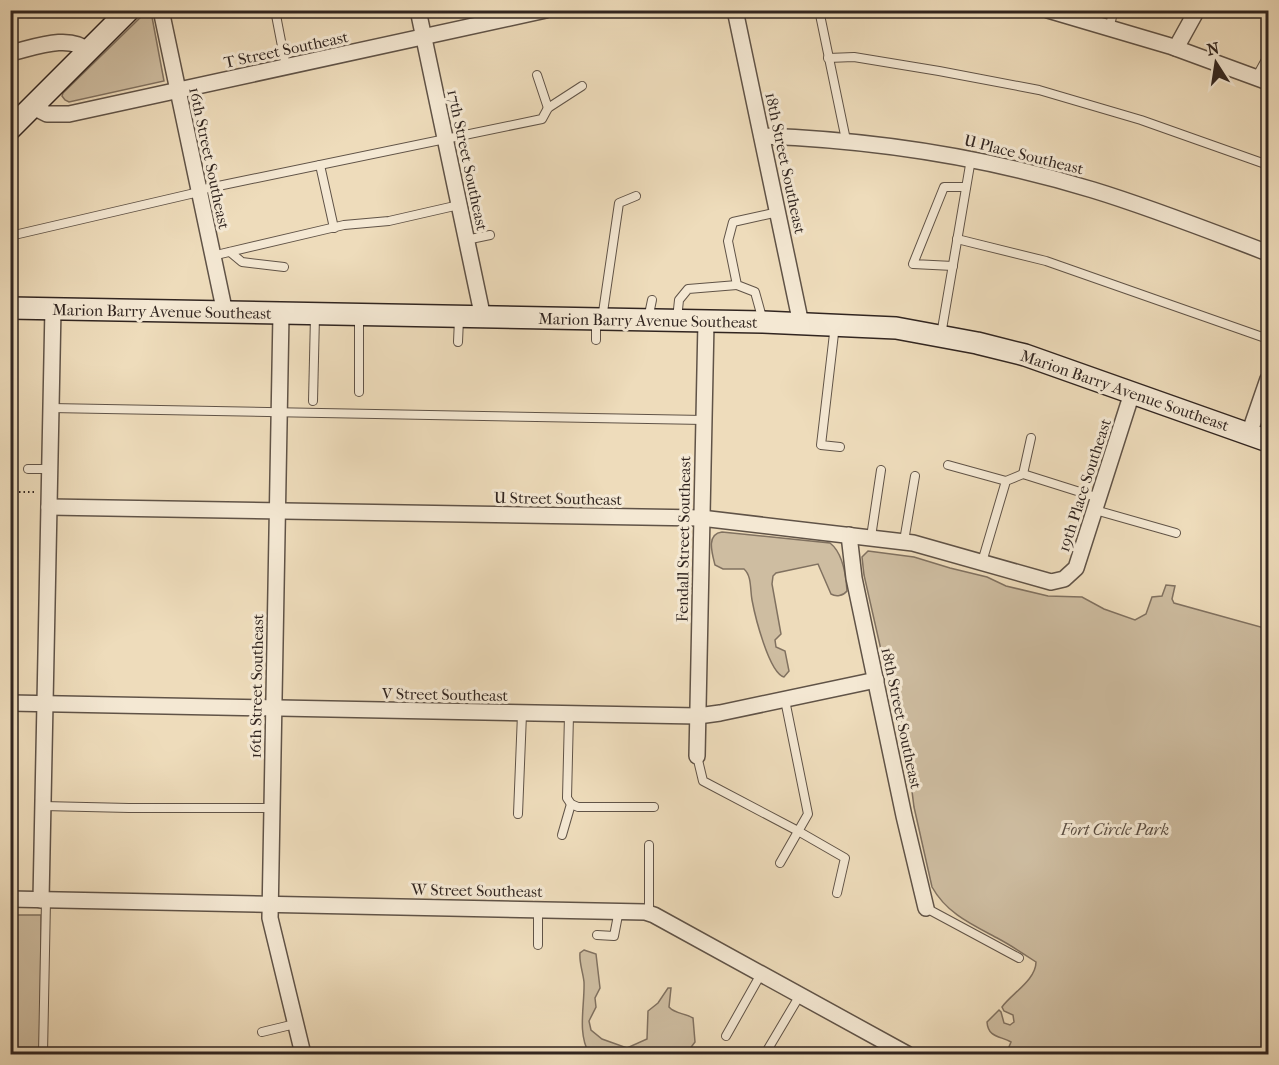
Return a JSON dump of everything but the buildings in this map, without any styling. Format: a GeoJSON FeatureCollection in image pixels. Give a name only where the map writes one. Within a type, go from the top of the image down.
{"type":"FeatureCollection","features":[{"type":"Feature","properties":{"kind":"main road"},"geometry":{"type":"LineString","coordinates":[[10,129],[129,10]]}},
{"type":"Feature","properties":{"kind":"main road","name":"Marion Barry Avenue Southeast"},"geometry":{"type":"LineString","coordinates":[[10,308],[459,317],[598,327],[650,311],[676,321],[835,324],[896,328],[941,335],[1018,352],[1269,441]]}},
{"type":"Feature","properties":{"kind":"street","name":"16th Street Southeast"},"geometry":{"type":"LineString","coordinates":[[161,10],[225,313]]}},
{"type":"Feature","properties":{"kind":"street","name":"17th Street Southeast"},"geometry":{"type":"LineString","coordinates":[[418,10],[483,318]]}},
{"type":"Feature","properties":{"kind":"street","name":"T Street Southeast"},"geometry":{"type":"LineString","coordinates":[[33,107],[47,114],[62,115],[546,10]]}},
{"type":"Feature","properties":{"kind":"street","name":"18th Street Southeast"},"geometry":{"type":"LineString","coordinates":[[735,10],[801,324]]}},
{"type":"Feature","properties":{"kind":"street"},"geometry":{"type":"LineString","coordinates":[[1048,10],[1176,48],[1262,80]]}},
{"type":"Feature","properties":{"kind":"street"},"geometry":{"type":"LineString","coordinates":[[1176,48],[1197,10]]}},
{"type":"Feature","properties":{"kind":"street"},"geometry":{"type":"LineString","coordinates":[[10,53],[69,42],[89,51]]}},
{"type":"Feature","properties":{"kind":"street","name":"U Place Southeast"},"geometry":{"type":"LineString","coordinates":[[762,136],[846,140],[902,147],[971,159],[1045,176],[1102,193],[1269,253]]}},
{"type":"Feature","properties":{"kind":"street"},"geometry":{"type":"LineString","coordinates":[[44,900],[43,806],[53,308]]}},
{"type":"Feature","properties":{"kind":"street","name":"16th Street Southeast"},"geometry":{"type":"LineString","coordinates":[[281,314],[270,904],[272,927],[303,1054]]}},
{"type":"Feature","properties":{"kind":"street","name":"Fendall Street Southeast"},"geometry":{"type":"LineString","coordinates":[[696,756],[706,322]]}},
{"type":"Feature","properties":{"kind":"street"},"geometry":{"type":"LineString","coordinates":[[1249,434],[1269,379]]}},
{"type":"Feature","properties":{"kind":"street","name":"19th Place Southeast"},"geometry":{"type":"LineString","coordinates":[[1059,581],[1069,576],[1076,568],[1132,393]]}},
{"type":"Feature","properties":{"kind":"street","name":"U Street Southeast"},"geometry":{"type":"LineString","coordinates":[[49,507],[701,518],[904,541],[1051,582],[1059,581]]}},
{"type":"Feature","properties":{"kind":"street","name":"18th Street Southeast"},"geometry":{"type":"LineString","coordinates":[[849,535],[854,579],[904,816],[926,908]]}},
{"type":"Feature","properties":{"kind":"street","name":"V Street Southeast"},"geometry":{"type":"LineString","coordinates":[[10,703],[698,716],[876,680]]}},
{"type":"Feature","properties":{"kind":"street","name":"W Street Southeast"},"geometry":{"type":"LineString","coordinates":[[10,899],[619,910],[649,913],[800,995],[897,1052]]}},
{"type":"Feature","properties":{"kind":"lane"},"geometry":{"type":"LineString","coordinates":[[275,10],[286,67]]}},
{"type":"Feature","properties":{"kind":"lane"},"geometry":{"type":"LineString","coordinates":[[819,10],[846,140]]}},
{"type":"Feature","properties":{"kind":"lane"},"geometry":{"type":"LineString","coordinates":[[1109,27],[1114,10]]}},
{"type":"Feature","properties":{"kind":"lane"},"geometry":{"type":"LineString","coordinates":[[1262,80],[1269,56]]}},
{"type":"Feature","properties":{"kind":"lane"},"geometry":{"type":"LineString","coordinates":[[828,58],[854,57],[1039,90],[1141,120],[1269,165]]}},
{"type":"Feature","properties":{"kind":"lane"},"geometry":{"type":"LineString","coordinates":[[537,75],[548,108]]}},
{"type":"Feature","properties":{"kind":"lane"},"geometry":{"type":"LineString","coordinates":[[10,236],[199,191],[542,119],[548,108],[582,86]]}},
{"type":"Feature","properties":{"kind":"lane"},"geometry":{"type":"LineString","coordinates":[[941,335],[971,159]]}},
{"type":"Feature","properties":{"kind":"lane"},"geometry":{"type":"LineString","coordinates":[[320,165],[334,228]]}},
{"type":"Feature","properties":{"kind":"lane"},"geometry":{"type":"LineString","coordinates":[[953,266],[913,264],[944,187],[966,187]]}},
{"type":"Feature","properties":{"kind":"lane"},"geometry":{"type":"LineString","coordinates":[[598,327],[619,203],[636,196]]}},
{"type":"Feature","properties":{"kind":"lane"},"geometry":{"type":"LineString","coordinates":[[212,256],[334,228],[389,221],[459,206]]}},
{"type":"Feature","properties":{"kind":"lane"},"geometry":{"type":"LineString","coordinates":[[737,285],[728,241],[733,222],[778,212]]}},
{"type":"Feature","properties":{"kind":"lane"},"geometry":{"type":"LineString","coordinates":[[466,240],[490,234]]}},
{"type":"Feature","properties":{"kind":"lane"},"geometry":{"type":"LineString","coordinates":[[957,239],[1046,261],[1269,339]]}},
{"type":"Feature","properties":{"kind":"lane"},"geometry":{"type":"LineString","coordinates":[[230,252],[242,262],[284,267]]}},
{"type":"Feature","properties":{"kind":"lane"},"geometry":{"type":"LineString","coordinates":[[676,321],[679,300],[688,289],[737,285],[754,292],[763,322]]}},
{"type":"Feature","properties":{"kind":"lane"},"geometry":{"type":"LineString","coordinates":[[312,401],[315,315]]}},
{"type":"Feature","properties":{"kind":"lane"},"geometry":{"type":"LineString","coordinates":[[359,315],[359,392]]}},
{"type":"Feature","properties":{"kind":"lane"},"geometry":{"type":"LineString","coordinates":[[458,342],[459,317]]}},
{"type":"Feature","properties":{"kind":"lane"},"geometry":{"type":"LineString","coordinates":[[835,324],[821,445],[840,447]]}},
{"type":"Feature","properties":{"kind":"lane"},"geometry":{"type":"LineString","coordinates":[[51,408],[704,420]]}},
{"type":"Feature","properties":{"kind":"lane"},"geometry":{"type":"LineString","coordinates":[[1023,474],[1031,438]]}},
{"type":"Feature","properties":{"kind":"lane"},"geometry":{"type":"LineString","coordinates":[[948,465],[1005,481],[1023,474],[1176,533]]}},
{"type":"Feature","properties":{"kind":"lane"},"geometry":{"type":"LineString","coordinates":[[28,469],[50,469]]}},
{"type":"Feature","properties":{"kind":"lane"},"geometry":{"type":"LineString","coordinates":[[871,537],[881,470]]}},
{"type":"Feature","properties":{"kind":"lane"},"geometry":{"type":"LineString","coordinates":[[904,541],[915,476]]}},
{"type":"Feature","properties":{"kind":"lane"},"geometry":{"type":"LineString","coordinates":[[982,562],[1005,481]]}},
{"type":"Feature","properties":{"kind":"lane"},"geometry":{"type":"LineString","coordinates":[[780,863],[808,814],[785,700]]}},
{"type":"Feature","properties":{"kind":"lane"},"geometry":{"type":"LineString","coordinates":[[518,814],[522,714]]}},
{"type":"Feature","properties":{"kind":"lane"},"geometry":{"type":"LineString","coordinates":[[569,715],[567,798],[571,804],[578,807],[654,807]]}},
{"type":"Feature","properties":{"kind":"lane"},"geometry":{"type":"LineString","coordinates":[[696,756],[703,781],[845,858],[837,893]]}},
{"type":"Feature","properties":{"kind":"lane"},"geometry":{"type":"LineString","coordinates":[[562,835],[571,804]]}},
{"type":"Feature","properties":{"kind":"lane"},"geometry":{"type":"LineString","coordinates":[[43,806],[272,808]]}},
{"type":"Feature","properties":{"kind":"lane"},"geometry":{"type":"LineString","coordinates":[[649,845],[649,913]]}},
{"type":"Feature","properties":{"kind":"lane"},"geometry":{"type":"LineString","coordinates":[[43,1054],[44,900]]}},
{"type":"Feature","properties":{"kind":"lane"},"geometry":{"type":"LineString","coordinates":[[926,908],[1019,958]]}},
{"type":"Feature","properties":{"kind":"lane"},"geometry":{"type":"LineString","coordinates":[[538,909],[538,945]]}},
{"type":"Feature","properties":{"kind":"lane"},"geometry":{"type":"LineString","coordinates":[[597,935],[614,936],[619,910]]}},
{"type":"Feature","properties":{"kind":"lane"},"geometry":{"type":"LineString","coordinates":[[726,1036],[761,974]]}},
{"type":"Feature","properties":{"kind":"lane"},"geometry":{"type":"LineString","coordinates":[[765,1054],[800,995]]}},
{"type":"Feature","properties":{"kind":"lane"},"geometry":{"type":"LineString","coordinates":[[262,1032],[295,1024]]}},
{"type":"Feature","properties":{"kind":"path"},"geometry":{"type":"LineString","coordinates":[[10,492],[34,492]]}},
{"type":"Feature","properties":{"kind":"green space"},"geometry":{"type":"Polygon","coordinates":[[[145,13],[152,17],[164,81],[69,102],[65,100],[63,93],[145,13]]]}},
{"type":"Feature","properties":{"kind":"green space"},"geometry":{"type":"Polygon","coordinates":[[[722,532],[830,543],[841,558],[847,591],[839,596],[831,594],[818,564],[776,573],[773,576],[772,584],[781,634],[775,640],[776,647],[785,651],[789,671],[784,677],[778,673],[768,655],[754,608],[747,572],[744,569],[723,569],[715,565],[712,540],[714,536],[722,532]]]}},
{"type":"Feature","properties":{"kind":"green space","name":"Fort Circle Park"},"geometry":{"type":"Polygon","coordinates":[[[868,551],[914,557],[987,577],[1006,586],[1048,596],[1082,597],[1104,609],[1135,620],[1146,614],[1152,597],[1162,596],[1166,585],[1175,586],[1172,599],[1174,603],[1268,629],[1268,1054],[1006,1054],[1011,1042],[992,1034],[987,1022],[999,1010],[1004,1023],[1010,1025],[1014,1022],[1013,1015],[1004,1011],[1002,1007],[1028,981],[1036,962],[1009,944],[961,918],[945,905],[932,887],[914,807],[896,691],[881,650],[864,575],[862,557],[868,551]]]}},
{"type":"Feature","properties":{"kind":"green space"},"geometry":{"type":"Polygon","coordinates":[[[11,915],[41,915],[40,1054],[11,1054],[11,915]]]}},
{"type":"Feature","properties":{"kind":"green space"},"geometry":{"type":"Polygon","coordinates":[[[584,950],[596,954],[600,988],[595,998],[596,1007],[589,1021],[591,1030],[602,1039],[627,1048],[647,1039],[648,1011],[658,1003],[668,988],[671,988],[669,1007],[693,1018],[695,1042],[686,1054],[589,1053],[582,1028],[584,982],[580,953],[584,950]]]}}]}
